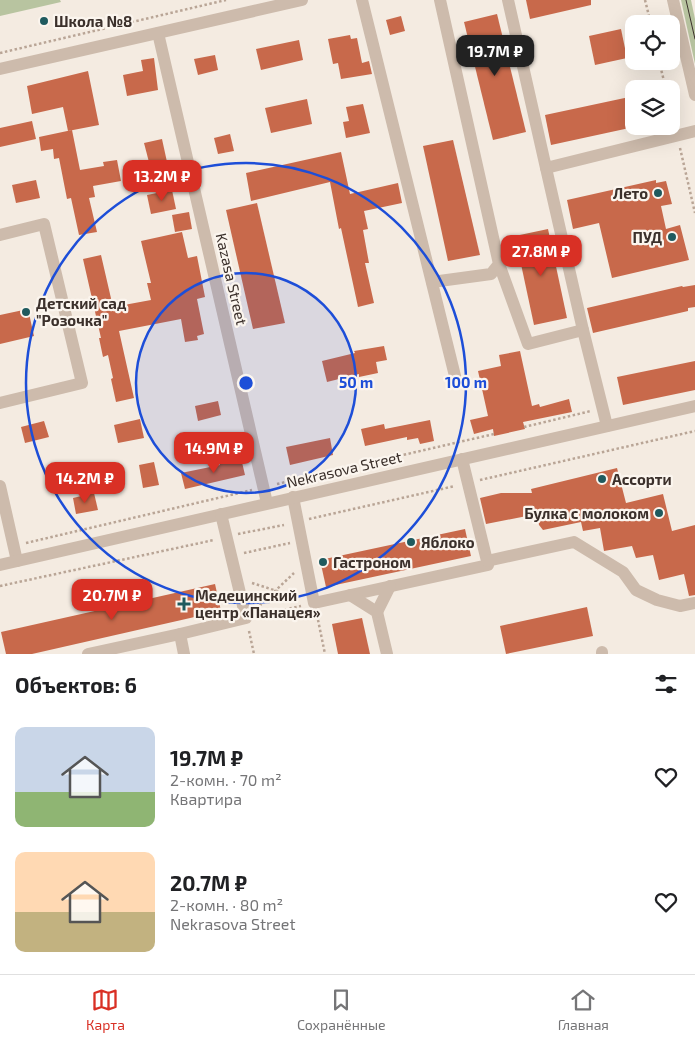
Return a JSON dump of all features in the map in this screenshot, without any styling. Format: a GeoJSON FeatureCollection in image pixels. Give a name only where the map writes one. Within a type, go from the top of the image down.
{"type":"FeatureCollection","features":[{"type":"Feature","properties":{"kind":"street"},"geometry":{"type":"LineString","coordinates":[[0,69],[302,0]]}},
{"type":"Feature","properties":{"kind":"street"},"geometry":{"type":"LineString","coordinates":[[362,0],[456,380]]}},
{"type":"Feature","properties":{"kind":"street"},"geometry":{"type":"LineString","coordinates":[[440,0],[499,264],[528,344],[583,330]]}},
{"type":"Feature","properties":{"kind":"street"},"geometry":{"type":"LineString","coordinates":[[508,0],[583,330],[607,426]]}},
{"type":"Feature","properties":{"kind":"street"},"geometry":{"type":"LineString","coordinates":[[673,0],[695,95]]}},
{"type":"Feature","properties":{"kind":"street","name":"Kazasa Street"},"geometry":{"type":"LineString","coordinates":[[158,33],[268,503]]}},
{"type":"Feature","properties":{"kind":"street"},"geometry":{"type":"LineString","coordinates":[[546,168],[695,131]]}},
{"type":"Feature","properties":{"kind":"street"},"geometry":{"type":"LineString","coordinates":[[0,235],[44,224],[82,384],[0,403]]}},
{"type":"Feature","properties":{"kind":"street"},"geometry":{"type":"LineString","coordinates":[[432,282],[491,274],[499,264]]}},
{"type":"Feature","properties":{"kind":"street","name":"Nekrasova Street"},"geometry":{"type":"LineString","coordinates":[[0,565],[695,406]]}},
{"type":"Feature","properties":{"kind":"street"},"geometry":{"type":"LineString","coordinates":[[293,497],[314,604],[488,565],[462,459]]}},
{"type":"Feature","properties":{"kind":"street"},"geometry":{"type":"LineString","coordinates":[[0,486],[18,561]]}},
{"type":"Feature","properties":{"kind":"street"},"geometry":{"type":"LineString","coordinates":[[88,654],[246,618],[221,514]]}},
{"type":"Feature","properties":{"kind":"street"},"geometry":{"type":"LineString","coordinates":[[486,561],[574,542],[623,572],[636,590],[657,600],[680,606],[695,603]]}},
{"type":"Feature","properties":{"kind":"street"},"geometry":{"type":"LineString","coordinates":[[387,654],[377,612],[390,586]]}},
{"type":"Feature","properties":{"kind":"street"},"geometry":{"type":"LineString","coordinates":[[350,595],[377,612]]}},
{"type":"Feature","properties":{"kind":"street"},"geometry":{"type":"LineString","coordinates":[[180,634],[184,654]]}},
{"type":"Feature","properties":{"kind":"path"},"geometry":{"type":"LineString","coordinates":[[0,53],[226,0]]}},
{"type":"Feature","properties":{"kind":"path"},"geometry":{"type":"LineString","coordinates":[[645,0],[649,15]]}},
{"type":"Feature","properties":{"kind":"path"},"geometry":{"type":"LineString","coordinates":[[677,136],[695,214]]}},
{"type":"Feature","properties":{"kind":"path"},"geometry":{"type":"LineString","coordinates":[[0,586],[298,522],[695,431]]}},
{"type":"Feature","properties":{"kind":"path"},"geometry":{"type":"LineString","coordinates":[[14,546],[494,434]]}},
{"type":"Feature","properties":{"kind":"path"},"geometry":{"type":"LineString","coordinates":[[230,556],[302,540]]}},
{"type":"Feature","properties":{"kind":"path"},"geometry":{"type":"LineString","coordinates":[[246,618],[306,562]]}},
{"type":"Feature","properties":{"kind":"path"},"geometry":{"type":"LineString","coordinates":[[236,578],[314,604]]}},
{"type":"Feature","properties":{"kind":"path"},"geometry":{"type":"LineString","coordinates":[[246,618],[314,604]]}},
{"type":"Feature","properties":{"kind":"path"},"geometry":{"type":"LineString","coordinates":[[314,604],[324,654]]}},
{"type":"Feature","properties":{"kind":"path"},"geometry":{"type":"LineString","coordinates":[[246,618],[254,654]]}},
{"type":"Feature","properties":{"kind":"green space"},"geometry":{"type":"Polygon","coordinates":[[[0,0],[60,0],[61,2],[0,16],[0,0]]]}},
{"type":"Feature","properties":{"kind":"green space"},"geometry":{"type":"Polygon","coordinates":[[[681,0],[691,0],[695,19],[695,64],[681,0]]]}},
{"type":"Feature","properties":{"kind":"building"},"geometry":{"type":"Polygon","coordinates":[[[526,0],[591,0],[591,5],[530,19],[526,0]]]}},
{"type":"Feature","properties":{"kind":"building"},"geometry":{"type":"Polygon","coordinates":[[[497,14],[526,132],[493,140],[464,22],[497,14]]]}},
{"type":"Feature","properties":{"kind":"building"},"geometry":{"type":"Polygon","coordinates":[[[401,16],[405,31],[390,35],[386,20],[401,16]]]}},
{"type":"Feature","properties":{"kind":"building"},"geometry":{"type":"Polygon","coordinates":[[[621,29],[625,58],[595,65],[589,36],[621,29]]]}},
{"type":"Feature","properties":{"kind":"building"},"geometry":{"type":"Polygon","coordinates":[[[350,35],[351,39],[357,38],[362,63],[369,61],[372,74],[341,79],[338,63],[333,64],[328,39],[350,35]]]}},
{"type":"Feature","properties":{"kind":"building"},"geometry":{"type":"Polygon","coordinates":[[[299,40],[303,60],[261,70],[256,49],[299,40]]]}},
{"type":"Feature","properties":{"kind":"building"},"geometry":{"type":"Polygon","coordinates":[[[215,55],[218,70],[198,75],[194,59],[215,55]]]}},
{"type":"Feature","properties":{"kind":"building"},"geometry":{"type":"Polygon","coordinates":[[[154,58],[158,90],[127,96],[123,75],[143,71],[141,60],[154,58]]]}},
{"type":"Feature","properties":{"kind":"building"},"geometry":{"type":"Polygon","coordinates":[[[88,71],[99,125],[68,131],[63,107],[32,114],[27,86],[88,71]]]}},
{"type":"Feature","properties":{"kind":"building"},"geometry":{"type":"Polygon","coordinates":[[[625,98],[625,129],[551,145],[545,115],[625,98]]]}},
{"type":"Feature","properties":{"kind":"building"},"geometry":{"type":"Polygon","coordinates":[[[307,99],[312,124],[271,133],[265,108],[307,99]]]}},
{"type":"Feature","properties":{"kind":"building"},"geometry":{"type":"Polygon","coordinates":[[[363,104],[370,133],[346,138],[343,122],[349,121],[346,107],[363,104]]]}},
{"type":"Feature","properties":{"kind":"building"},"geometry":{"type":"Polygon","coordinates":[[[32,121],[36,139],[0,147],[0,128],[32,121]]]}},
{"type":"Feature","properties":{"kind":"building"},"geometry":{"type":"Polygon","coordinates":[[[72,130],[80,170],[104,166],[103,162],[117,160],[121,181],[93,186],[95,197],[89,198],[97,232],[79,235],[71,198],[67,199],[59,158],[54,159],[53,149],[41,151],[39,137],[72,130]]]}},
{"type":"Feature","properties":{"kind":"building"},"geometry":{"type":"Polygon","coordinates":[[[230,134],[234,151],[218,154],[214,138],[230,134]]]}},
{"type":"Feature","properties":{"kind":"building"},"geometry":{"type":"Polygon","coordinates":[[[162,139],[167,162],[150,166],[144,143],[162,139]]]}},
{"type":"Feature","properties":{"kind":"building"},"geometry":{"type":"Polygon","coordinates":[[[453,140],[480,255],[448,261],[423,146],[453,140]]]}},
{"type":"Feature","properties":{"kind":"building"},"geometry":{"type":"Polygon","coordinates":[[[341,152],[350,194],[398,183],[402,203],[364,211],[368,229],[363,230],[369,263],[365,263],[374,303],[358,307],[330,182],[251,201],[246,173],[341,152]]]}},
{"type":"Feature","properties":{"kind":"building"},"geometry":{"type":"Polygon","coordinates":[[[36,180],[40,198],[16,203],[12,185],[36,180]]]}},
{"type":"Feature","properties":{"kind":"building"},"geometry":{"type":"Polygon","coordinates":[[[656,180],[656,183],[666,181],[672,204],[661,206],[666,229],[680,225],[689,260],[612,278],[599,223],[573,229],[567,200],[656,180]]]}},
{"type":"Feature","properties":{"kind":"building"},"geometry":{"type":"Polygon","coordinates":[[[172,190],[176,209],[151,214],[147,195],[172,190]]]}},
{"type":"Feature","properties":{"kind":"building"},"geometry":{"type":"Polygon","coordinates":[[[257,203],[285,323],[253,329],[226,210],[257,203]]]}},
{"type":"Feature","properties":{"kind":"building"},"geometry":{"type":"Polygon","coordinates":[[[189,212],[192,229],[175,232],[172,215],[189,212]]]}},
{"type":"Feature","properties":{"kind":"building"},"geometry":{"type":"Polygon","coordinates":[[[548,229],[567,318],[534,325],[515,236],[548,229]]]}},
{"type":"Feature","properties":{"kind":"building"},"geometry":{"type":"Polygon","coordinates":[[[182,232],[188,258],[197,256],[205,297],[197,299],[204,334],[197,336],[198,340],[185,342],[181,319],[119,331],[134,398],[116,402],[108,355],[103,357],[99,338],[101,338],[83,259],[101,255],[113,307],[151,300],[147,283],[151,283],[141,241],[182,232]]]}},
{"type":"Feature","properties":{"kind":"building"},"geometry":{"type":"Polygon","coordinates":[[[695,285],[695,307],[688,308],[688,311],[593,333],[587,308],[682,286],[695,285]]]}},
{"type":"Feature","properties":{"kind":"building"},"geometry":{"type":"Polygon","coordinates":[[[28,309],[34,336],[0,344],[0,315],[28,309]]]}},
{"type":"Feature","properties":{"kind":"building"},"geometry":{"type":"Polygon","coordinates":[[[384,346],[387,360],[376,362],[378,373],[359,377],[359,374],[327,382],[322,361],[355,353],[354,351],[384,346]]]}},
{"type":"Feature","properties":{"kind":"building"},"geometry":{"type":"Polygon","coordinates":[[[520,351],[532,406],[539,404],[540,407],[569,399],[572,412],[523,422],[525,429],[494,436],[493,429],[474,434],[470,420],[488,416],[478,371],[501,366],[499,355],[520,351]]]}},
{"type":"Feature","properties":{"kind":"building"},"geometry":{"type":"Polygon","coordinates":[[[695,361],[695,390],[623,405],[617,377],[695,361]]]}},
{"type":"Feature","properties":{"kind":"building"},"geometry":{"type":"Polygon","coordinates":[[[218,401],[221,415],[198,421],[195,406],[218,401]]]}},
{"type":"Feature","properties":{"kind":"building"},"geometry":{"type":"Polygon","coordinates":[[[140,419],[144,438],[118,443],[114,425],[140,419]]]}},
{"type":"Feature","properties":{"kind":"building"},"geometry":{"type":"Polygon","coordinates":[[[430,420],[434,441],[420,444],[418,438],[407,440],[407,437],[365,446],[361,429],[384,424],[385,429],[430,420]]]}},
{"type":"Feature","properties":{"kind":"building"},"geometry":{"type":"Polygon","coordinates":[[[44,421],[49,437],[25,443],[21,427],[44,421]]]}},
{"type":"Feature","properties":{"kind":"building"},"geometry":{"type":"Polygon","coordinates":[[[330,438],[333,455],[290,465],[286,447],[330,438]]]}},
{"type":"Feature","properties":{"kind":"building"},"geometry":{"type":"Polygon","coordinates":[[[241,458],[245,475],[185,489],[181,473],[220,465],[220,463],[241,458]]]}},
{"type":"Feature","properties":{"kind":"building"},"geometry":{"type":"Polygon","coordinates":[[[154,462],[159,485],[143,488],[139,465],[154,462]]]}},
{"type":"Feature","properties":{"kind":"building"},"geometry":{"type":"Polygon","coordinates":[[[617,468],[626,503],[663,494],[672,531],[695,525],[695,595],[689,596],[684,574],[659,580],[653,555],[636,558],[632,546],[604,551],[600,528],[583,531],[581,522],[543,530],[539,525],[537,514],[486,524],[480,498],[501,493],[532,493],[531,489],[617,468]]]}},
{"type":"Feature","properties":{"kind":"building"},"geometry":{"type":"Polygon","coordinates":[[[94,493],[98,510],[76,514],[73,498],[94,493]]]}},
{"type":"Feature","properties":{"kind":"building"},"geometry":{"type":"Polygon","coordinates":[[[465,529],[471,556],[326,587],[320,560],[465,529]]]}},
{"type":"Feature","properties":{"kind":"building"},"geometry":{"type":"Polygon","coordinates":[[[215,584],[221,611],[32,654],[6,654],[1,632],[215,584]]]}},
{"type":"Feature","properties":{"kind":"building"},"geometry":{"type":"Polygon","coordinates":[[[587,607],[593,636],[506,654],[500,626],[587,607]]]}},
{"type":"Feature","properties":{"kind":"building"},"geometry":{"type":"Polygon","coordinates":[[[362,618],[370,654],[338,654],[332,624],[362,618]]]}},
{"type":"Feature","properties":{"kind":"tram line"},"geometry":{"type":"LineString","coordinates":[[686,0],[695,39]]}},
{"type":"Feature","properties":{"kind":"place","name":"Школа №8"},"geometry":{"type":"Point","coordinates":[44,21]}},
{"type":"Feature","properties":{"kind":"place","name":"Лето"},"geometry":{"type":"Point","coordinates":[658,193]}},
{"type":"Feature","properties":{"kind":"place","name":"ПУД"},"geometry":{"type":"Point","coordinates":[672,237]}},
{"type":"Feature","properties":{"kind":"place","name":"Детский сад \"Розочка\""},"geometry":{"type":"Point","coordinates":[26,312]}},
{"type":"Feature","properties":{"kind":"place","name":"Ассорти"},"geometry":{"type":"Point","coordinates":[602,479]}},
{"type":"Feature","properties":{"kind":"place","name":"Булка с молоком"},"geometry":{"type":"Point","coordinates":[659,513]}},
{"type":"Feature","properties":{"kind":"place","name":"Яблоко"},"geometry":{"type":"Point","coordinates":[411,542]}},
{"type":"Feature","properties":{"kind":"place","name":"Гастроном"},"geometry":{"type":"Point","coordinates":[323,562]}},
{"type":"Feature","properties":{"kind":"place","name":"Медецинский центр «Панацея»"},"geometry":{"type":"Point","coordinates":[184,604]}}]}
